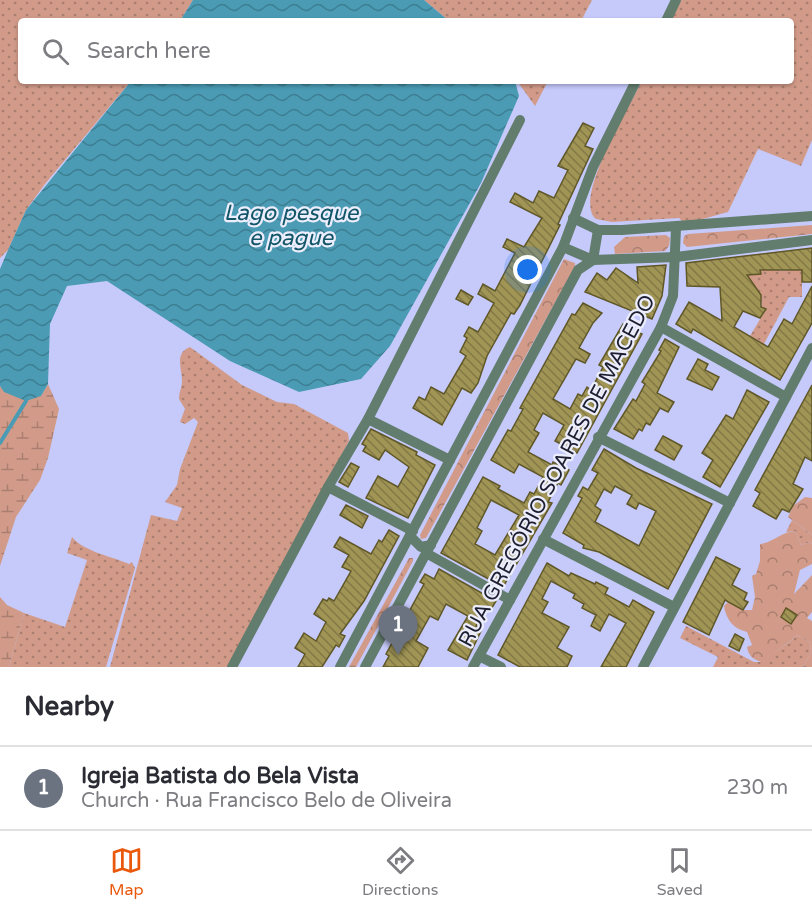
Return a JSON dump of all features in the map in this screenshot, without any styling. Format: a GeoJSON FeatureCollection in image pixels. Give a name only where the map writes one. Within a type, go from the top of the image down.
{"type":"FeatureCollection","features":[{"type":"Feature","properties":{"kind":"street"},"geometry":{"type":"LineString","coordinates":[[667,18],[676,0]]}},
{"type":"Feature","properties":{"kind":"street"},"geometry":{"type":"LineString","coordinates":[[340,667],[563,247],[593,167],[634,84]]}},
{"type":"Feature","properties":{"kind":"street"},"geometry":{"type":"LineString","coordinates":[[232,667],[328,487],[368,419],[520,120]]}},
{"type":"Feature","properties":{"kind":"street"},"geometry":{"type":"LineString","coordinates":[[573,218],[598,230],[676,228],[812,216]]}},
{"type":"Feature","properties":{"kind":"street","name":"RUA GREGÓRIO SOARES DE MACEDO"},"geometry":{"type":"LineString","coordinates":[[473,667],[598,436],[661,327],[673,296],[676,228]]}},
{"type":"Feature","properties":{"kind":"street"},"geometry":{"type":"LineString","coordinates":[[365,667],[578,270],[592,261],[598,230]]}},
{"type":"Feature","properties":{"kind":"street"},"geometry":{"type":"LineString","coordinates":[[563,247],[592,261],[676,257],[812,240]]}},
{"type":"Feature","properties":{"kind":"street"},"geometry":{"type":"LineString","coordinates":[[661,327],[786,397]]}},
{"type":"Feature","properties":{"kind":"street"},"geometry":{"type":"LineString","coordinates":[[643,667],[812,348]]}},
{"type":"Feature","properties":{"kind":"street"},"geometry":{"type":"LineString","coordinates":[[368,419],[450,460]]}},
{"type":"Feature","properties":{"kind":"street"},"geometry":{"type":"LineString","coordinates":[[598,436],[730,503]]}},
{"type":"Feature","properties":{"kind":"street"},"geometry":{"type":"LineString","coordinates":[[328,487],[411,534],[426,554]]}},
{"type":"Feature","properties":{"kind":"street"},"geometry":{"type":"LineString","coordinates":[[543,539],[674,607]]}},
{"type":"Feature","properties":{"kind":"street"},"geometry":{"type":"LineString","coordinates":[[402,551],[426,554],[510,600]]}},
{"type":"Feature","properties":{"kind":"street"},"geometry":{"type":"LineString","coordinates":[[479,656],[501,667]]}},
{"type":"Feature","properties":{"kind":"green space"},"geometry":{"type":"Polygon","coordinates":[[[0,0],[193,0],[182,18],[18,18],[18,84],[128,84],[45,184],[26,210],[8,250],[0,258],[0,0]]]}},
{"type":"Feature","properties":{"kind":"green space"},"geometry":{"type":"Polygon","coordinates":[[[424,0],[592,0],[583,18],[445,18],[424,0]]]}},
{"type":"Feature","properties":{"kind":"green space"},"geometry":{"type":"Polygon","coordinates":[[[681,0],[812,0],[812,140],[801,166],[758,149],[728,212],[685,224],[679,218],[612,222],[596,219],[591,209],[591,193],[597,173],[640,84],[794,84],[794,18],[672,18],[681,0]]]}},
{"type":"Feature","properties":{"kind":"green space"},"geometry":{"type":"Polygon","coordinates":[[[519,84],[546,84],[535,106],[519,84]]]}},
{"type":"Feature","properties":{"kind":"green space"},"geometry":{"type":"Polygon","coordinates":[[[812,225],[812,234],[687,247],[683,243],[684,236],[688,234],[812,225]]]}},
{"type":"Feature","properties":{"kind":"green space"},"geometry":{"type":"Polygon","coordinates":[[[666,235],[670,238],[669,246],[665,251],[615,254],[614,247],[625,237],[666,235]]]}},
{"type":"Feature","properties":{"kind":"green space"},"geometry":{"type":"Polygon","coordinates":[[[812,258],[802,276],[802,297],[789,297],[764,344],[750,336],[766,309],[762,307],[761,295],[746,275],[760,274],[760,270],[773,270],[779,266],[780,271],[789,270],[812,258]]]}},
{"type":"Feature","properties":{"kind":"green space"},"geometry":{"type":"Polygon","coordinates":[[[564,259],[575,263],[575,266],[426,538],[421,539],[420,535],[564,259]]]}},
{"type":"Feature","properties":{"kind":"green space"},"geometry":{"type":"Polygon","coordinates":[[[190,347],[242,385],[277,402],[294,404],[348,433],[349,441],[228,667],[110,667],[151,515],[177,521],[182,508],[165,502],[177,485],[180,469],[198,422],[194,418],[185,424],[180,422],[185,409],[179,399],[182,381],[180,357],[190,347]]]}},
{"type":"Feature","properties":{"kind":"green space"},"geometry":{"type":"Polygon","coordinates":[[[48,384],[59,409],[48,458],[40,480],[16,517],[0,566],[0,386],[5,392],[41,396],[48,384]]]}},
{"type":"Feature","properties":{"kind":"green space"},"geometry":{"type":"Polygon","coordinates":[[[805,497],[812,498],[812,535],[788,517],[793,506],[805,497]]]}},
{"type":"Feature","properties":{"kind":"green space"},"geometry":{"type":"Polygon","coordinates":[[[792,520],[812,535],[812,544],[810,542],[801,545],[795,531],[786,532],[792,520]]]}},
{"type":"Feature","properties":{"kind":"green space"},"geometry":{"type":"Polygon","coordinates":[[[795,531],[801,545],[810,542],[812,544],[812,564],[800,570],[794,594],[812,575],[812,612],[807,618],[812,621],[812,667],[803,667],[810,654],[811,643],[797,635],[763,663],[752,658],[747,647],[752,645],[747,632],[731,623],[724,606],[728,602],[743,610],[752,610],[755,597],[752,576],[756,574],[760,561],[760,544],[795,531]]]}},
{"type":"Feature","properties":{"kind":"green space"},"geometry":{"type":"Polygon","coordinates":[[[72,537],[91,550],[129,564],[132,562],[135,568],[106,667],[9,667],[24,613],[65,627],[87,560],[67,553],[72,537]]]}},
{"type":"Feature","properties":{"kind":"green space"},"geometry":{"type":"Polygon","coordinates":[[[409,558],[413,558],[413,561],[356,667],[349,667],[409,558]]]}},
{"type":"Feature","properties":{"kind":"green space"},"geometry":{"type":"Polygon","coordinates":[[[0,597],[7,605],[24,613],[9,667],[0,667],[0,597]]]}},
{"type":"Feature","properties":{"kind":"green space"},"geometry":{"type":"Polygon","coordinates":[[[686,626],[754,662],[763,662],[797,635],[811,643],[810,654],[803,667],[713,667],[718,657],[680,638],[686,626]]]}},
{"type":"Feature","properties":{"kind":"water"},"geometry":{"type":"Polygon","coordinates":[[[193,0],[424,0],[445,18],[182,18],[193,0]]]}},
{"type":"Feature","properties":{"kind":"water","name":"Lago pesque e pague"},"geometry":{"type":"Polygon","coordinates":[[[129,84],[516,84],[519,96],[481,183],[390,346],[361,379],[299,392],[230,361],[107,281],[67,286],[50,324],[48,384],[41,396],[26,401],[4,392],[0,386],[0,269],[26,210],[129,84]]]}},
{"type":"Feature","properties":{"kind":"building"},"geometry":{"type":"Polygon","coordinates":[[[583,123],[594,128],[585,146],[593,149],[558,224],[560,225],[520,305],[514,314],[511,313],[487,356],[478,383],[471,393],[462,388],[442,425],[413,408],[419,397],[425,400],[431,387],[444,394],[466,356],[460,352],[467,338],[464,336],[469,327],[478,332],[494,303],[478,294],[483,284],[495,291],[515,253],[503,247],[507,239],[524,247],[542,218],[510,202],[515,193],[533,203],[539,191],[554,198],[568,170],[558,166],[583,123]]]}},
{"type":"Feature","properties":{"kind":"building"},"geometry":{"type":"Polygon","coordinates":[[[812,248],[812,282],[802,282],[802,270],[760,270],[761,274],[747,275],[761,295],[761,307],[766,309],[760,318],[743,311],[734,327],[768,347],[784,319],[792,324],[812,286],[812,323],[780,380],[693,329],[691,333],[676,324],[689,302],[722,321],[720,287],[687,286],[686,263],[812,248]]]}},
{"type":"Feature","properties":{"kind":"building"},"geometry":{"type":"Polygon","coordinates":[[[666,265],[662,296],[652,319],[585,292],[597,273],[607,280],[616,268],[638,283],[637,267],[666,265]]]}},
{"type":"Feature","properties":{"kind":"building"},"geometry":{"type":"Polygon","coordinates":[[[461,290],[473,297],[468,305],[456,299],[461,290]]]}},
{"type":"Feature","properties":{"kind":"building"},"geometry":{"type":"Polygon","coordinates":[[[583,303],[602,313],[593,323],[579,348],[590,354],[585,363],[576,359],[553,399],[570,409],[578,394],[582,396],[587,387],[591,390],[603,367],[599,365],[623,324],[642,334],[577,453],[555,441],[564,425],[543,413],[534,430],[539,433],[528,452],[552,465],[553,462],[569,470],[561,485],[558,483],[548,502],[552,503],[503,587],[441,553],[483,477],[500,486],[498,489],[524,503],[530,492],[534,494],[543,477],[519,464],[514,473],[491,460],[508,430],[511,431],[523,409],[520,408],[572,314],[575,315],[583,303]],[[491,500],[477,528],[482,531],[475,544],[495,555],[519,515],[491,500]]]}},
{"type":"Feature","properties":{"kind":"building"},"geometry":{"type":"Polygon","coordinates":[[[665,339],[679,347],[657,393],[674,402],[668,412],[660,408],[650,425],[646,423],[642,431],[639,429],[633,439],[614,429],[633,399],[636,401],[645,384],[642,382],[661,351],[659,350],[665,339]]]}},
{"type":"Feature","properties":{"kind":"building"},"geometry":{"type":"Polygon","coordinates":[[[698,359],[708,364],[705,370],[719,377],[712,390],[687,379],[698,359]]]}},
{"type":"Feature","properties":{"kind":"building"},"geometry":{"type":"Polygon","coordinates":[[[812,385],[812,461],[805,457],[793,484],[803,489],[789,512],[782,509],[776,519],[753,506],[760,493],[755,490],[812,385]]]}},
{"type":"Feature","properties":{"kind":"building"},"geometry":{"type":"Polygon","coordinates":[[[747,390],[769,402],[720,487],[703,477],[713,460],[702,453],[726,415],[733,419],[747,390]]]}},
{"type":"Feature","properties":{"kind":"building"},"geometry":{"type":"Polygon","coordinates":[[[371,429],[417,452],[416,455],[435,465],[408,518],[366,498],[378,476],[398,487],[409,467],[385,450],[379,460],[363,451],[366,446],[362,444],[371,429]]]}},
{"type":"Feature","properties":{"kind":"building"},"geometry":{"type":"Polygon","coordinates":[[[663,436],[682,446],[674,460],[655,450],[663,436]]]}},
{"type":"Feature","properties":{"kind":"building"},"geometry":{"type":"Polygon","coordinates":[[[604,449],[636,468],[712,504],[668,589],[599,552],[583,548],[584,545],[563,533],[582,498],[578,496],[583,487],[588,490],[598,473],[592,470],[604,449]],[[615,486],[611,493],[604,489],[595,506],[601,510],[595,522],[639,546],[656,511],[639,503],[636,509],[627,504],[632,495],[615,486]]]}},
{"type":"Feature","properties":{"kind":"building"},"geometry":{"type":"Polygon","coordinates":[[[351,463],[359,467],[348,487],[339,482],[351,463]]]}},
{"type":"Feature","properties":{"kind":"building"},"geometry":{"type":"Polygon","coordinates":[[[346,505],[368,516],[362,528],[340,515],[346,505]]]}},
{"type":"Feature","properties":{"kind":"building"},"geometry":{"type":"Polygon","coordinates":[[[389,530],[399,536],[364,601],[340,634],[345,636],[339,647],[336,645],[322,667],[298,667],[305,654],[295,648],[304,633],[316,641],[326,622],[314,614],[323,599],[327,601],[329,598],[334,601],[351,571],[342,567],[349,555],[334,547],[340,537],[371,554],[379,540],[382,542],[389,530]]]}},
{"type":"Feature","properties":{"kind":"building"},"geometry":{"type":"Polygon","coordinates":[[[716,557],[740,569],[732,585],[747,593],[744,600],[748,602],[743,610],[725,600],[709,635],[683,622],[716,557]]]}},
{"type":"Feature","properties":{"kind":"building"},"geometry":{"type":"Polygon","coordinates":[[[547,563],[569,576],[571,573],[608,588],[605,594],[629,607],[633,600],[654,612],[626,667],[601,667],[626,623],[609,614],[600,631],[591,626],[596,615],[582,608],[584,604],[573,598],[575,594],[551,581],[542,599],[548,602],[542,613],[569,627],[557,648],[572,656],[567,667],[520,667],[498,655],[547,563]]]}},
{"type":"Feature","properties":{"kind":"building"},"geometry":{"type":"Polygon","coordinates":[[[439,569],[496,601],[490,611],[486,609],[476,626],[482,629],[467,660],[448,650],[468,616],[446,604],[438,620],[430,616],[416,641],[428,648],[418,667],[383,667],[389,656],[386,654],[424,584],[420,582],[425,574],[434,579],[439,569]]]}},
{"type":"Feature","properties":{"kind":"building"},"geometry":{"type":"Polygon","coordinates":[[[786,608],[797,615],[791,624],[781,617],[786,608]]]}},
{"type":"Feature","properties":{"kind":"building"},"geometry":{"type":"Polygon","coordinates":[[[735,634],[744,639],[739,651],[729,646],[735,634]]]}},
{"type":"Feature","properties":{"kind":"waterway"},"geometry":{"type":"LineString","coordinates":[[0,443],[26,401]]}},
{"type":"Feature","properties":{"kind":"place","name":"Igreja Batista do Bela Vista"},"geometry":{"type":"Point","coordinates":[398,655]}}]}
